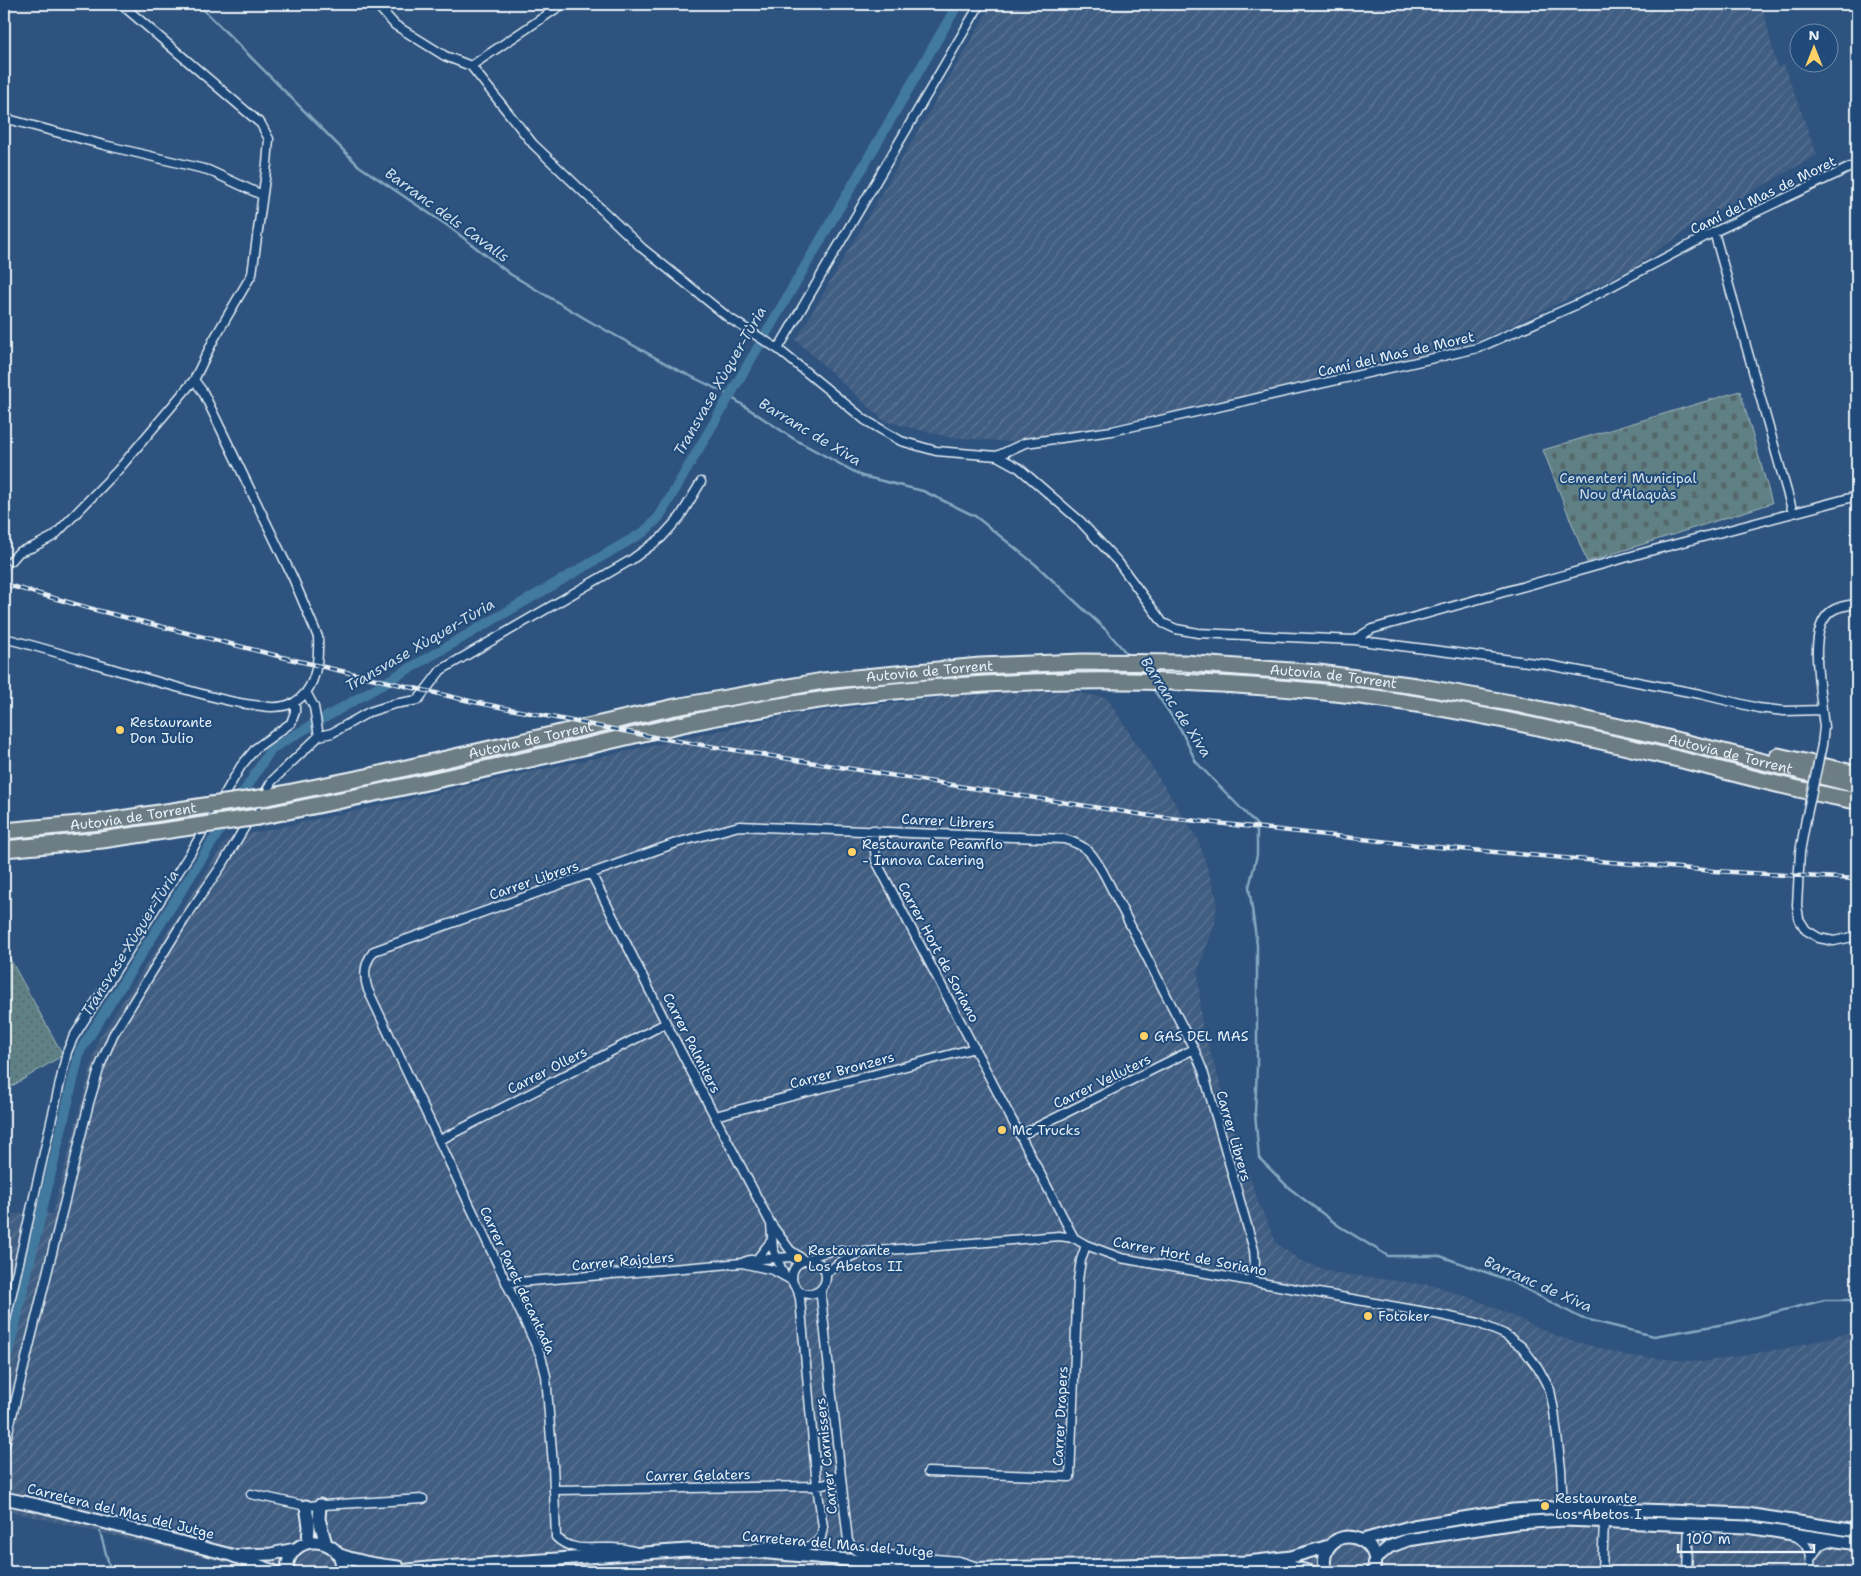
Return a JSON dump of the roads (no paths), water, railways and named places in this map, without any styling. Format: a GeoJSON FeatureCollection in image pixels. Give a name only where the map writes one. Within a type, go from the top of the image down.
{"type":"FeatureCollection","features":[{"type":"Feature","properties":{"kind":"highway","name":"Autovia de Torrent"},"geometry":{"type":"LineString","coordinates":[[4,831],[101,822],[268,797],[371,776],[675,707],[823,681],[980,666],[1082,662],[1184,663],[1319,673],[1416,686],[1525,706],[1655,735],[1857,785]]}},
{"type":"Feature","properties":{"kind":"highway","name":"Autovia de Torrent"},"geometry":{"type":"LineString","coordinates":[[4,849],[102,840],[258,817],[372,795],[714,717],[920,688],[983,683],[1089,680],[1191,682],[1316,691],[1415,704],[1511,722],[1650,752],[1857,801]]}},
{"type":"Feature","properties":{"kind":"highway"},"geometry":{"type":"LineString","coordinates":[[1416,686],[1519,697],[1857,774]]}},
{"type":"Feature","properties":{"kind":"highway"},"geometry":{"type":"LineString","coordinates":[[1511,722],[1580,743],[1857,811]]}},
{"type":"Feature","properties":{"kind":"street"},"geometry":{"type":"LineString","coordinates":[[11,562],[19,552],[54,536],[118,470],[194,380],[214,339],[252,274],[268,164],[269,140],[261,124],[121,4]]}},
{"type":"Feature","properties":{"kind":"street"},"geometry":{"type":"LineString","coordinates":[[376,4],[395,25],[445,56],[471,66],[533,144],[642,248],[729,318],[769,342],[865,420],[901,441],[936,451],[997,456],[1019,468],[1080,521],[1118,562],[1163,623],[1176,630],[1198,633],[1354,640],[1544,664],[1700,694],[1758,708],[1784,711],[1822,710]]}},
{"type":"Feature","properties":{"kind":"street"},"geometry":{"type":"LineString","coordinates":[[471,66],[563,4]]}},
{"type":"Feature","properties":{"kind":"street"},"geometry":{"type":"LineString","coordinates":[[778,349],[980,4]]}},
{"type":"Feature","properties":{"kind":"street"},"geometry":{"type":"LineString","coordinates":[[4,118],[208,170],[262,195]]}},
{"type":"Feature","properties":{"kind":"street","name":"Camí del Mas de Moret"},"geometry":{"type":"LineString","coordinates":[[997,456],[1025,443],[1112,431],[1478,348],[1578,304],[1714,232],[1857,164]]}},
{"type":"Feature","properties":{"kind":"street"},"geometry":{"type":"LineString","coordinates":[[1714,232],[1793,513]]}},
{"type":"Feature","properties":{"kind":"street"},"geometry":{"type":"LineString","coordinates":[[4,638],[199,693],[262,706],[278,707],[295,702],[306,692],[314,679],[316,671],[319,655],[318,637],[292,578],[203,392],[194,380]]}},
{"type":"Feature","properties":{"kind":"street"},"geometry":{"type":"LineString","coordinates":[[4,1448],[89,1103],[100,1066],[113,1035],[184,920],[224,862],[272,781],[319,736],[332,734],[369,712],[394,704],[418,700],[441,670],[631,560],[661,538],[680,517],[701,482]]}},
{"type":"Feature","properties":{"kind":"street"},"geometry":{"type":"LineString","coordinates":[[1354,640],[1372,629],[1646,552],[1857,496]]}},
{"type":"Feature","properties":{"kind":"street"},"geometry":{"type":"LineString","coordinates":[[1857,604],[1834,609],[1820,625],[1816,643],[1824,726],[1822,745],[1800,852],[1797,906],[1799,919],[1806,930],[1820,938],[1834,940],[1857,936]]}},
{"type":"Feature","properties":{"kind":"street"},"geometry":{"type":"LineString","coordinates":[[306,692],[314,707],[319,736]]}},
{"type":"Feature","properties":{"kind":"street"},"geometry":{"type":"LineString","coordinates":[[4,1328],[67,1052],[73,1038],[191,852],[241,766],[256,748],[291,723],[295,712],[295,702]]}},
{"type":"Feature","properties":{"kind":"street","name":"Carrer Librers"},"geometry":{"type":"LineString","coordinates":[[366,965],[374,951],[390,944],[676,843],[739,826],[874,830],[1064,840],[1077,843],[1089,850],[1104,874],[1194,1049],[1203,1071],[1254,1250],[1255,1263],[1251,1280]]}},
{"type":"Feature","properties":{"kind":"street","name":"Carrer Hort de Soriano"},"geometry":{"type":"LineString","coordinates":[[874,830],[876,861],[1074,1238],[1086,1245],[1121,1258],[1430,1312],[1478,1323],[1504,1334],[1522,1347],[1538,1368],[1550,1390],[1558,1444],[1563,1507]]}},
{"type":"Feature","properties":{"kind":"street","name":"Carrer Palmiters"},"geometry":{"type":"LineString","coordinates":[[591,873],[666,1023],[771,1224],[790,1250],[804,1261]]}},
{"type":"Feature","properties":{"kind":"street","name":"Carrer Paret decantada"},"geometry":{"type":"LineString","coordinates":[[366,965],[364,978],[368,990],[542,1356],[546,1376],[554,1490],[554,1529],[556,1537],[571,1548],[616,1547],[644,1552]]}},
{"type":"Feature","properties":{"kind":"street","name":"Carrer Ollers"},"geometry":{"type":"LineString","coordinates":[[440,1140],[666,1023]]}},
{"type":"Feature","properties":{"kind":"street","name":"Carrer Bronzers"},"geometry":{"type":"LineString","coordinates":[[715,1116],[975,1048]]}},
{"type":"Feature","properties":{"kind":"street","name":"Carrer Velluters"},"geometry":{"type":"LineString","coordinates":[[1021,1135],[1194,1049]]}},
{"type":"Feature","properties":{"kind":"street","name":"Carrer Palmiters"},"geometry":{"type":"LineString","coordinates":[[771,1224],[776,1258],[784,1275]]}},
{"type":"Feature","properties":{"kind":"street","name":"Carrer Rajolers"},"geometry":{"type":"LineString","coordinates":[[507,1283],[742,1263],[758,1259],[790,1257],[804,1261],[818,1253],[846,1250],[864,1252],[1060,1236],[1074,1238]]}},
{"type":"Feature","properties":{"kind":"street"},"geometry":{"type":"LineString","coordinates":[[758,1259],[772,1240]]}},
{"type":"Feature","properties":{"kind":"street","name":"Carrer Drapers"},"geometry":{"type":"LineString","coordinates":[[928,1472],[1070,1476],[1078,1280],[1081,1260],[1086,1245]]}},
{"type":"Feature","properties":{"kind":"street","name":"Carrer Rajolers"},"geometry":{"type":"LineString","coordinates":[[826,1274],[840,1261],[864,1252]]}},
{"type":"Feature","properties":{"kind":"street"},"geometry":{"type":"LineString","coordinates":[[791,1280],[793,1269],[804,1261],[818,1262],[826,1274]]}},
{"type":"Feature","properties":{"kind":"street","name":"Carrer Rajolers"},"geometry":{"type":"LineString","coordinates":[[742,1263],[757,1265],[784,1275],[791,1280]]}},
{"type":"Feature","properties":{"kind":"street","name":"Carrer Carnissers"},"geometry":{"type":"LineString","coordinates":[[826,1274],[821,1297],[840,1476],[850,1546],[862,1553],[959,1561],[982,1568]]}},
{"type":"Feature","properties":{"kind":"street","name":"Carrer Carnissers"},"geometry":{"type":"LineString","coordinates":[[741,1551],[768,1546],[794,1548],[815,1544],[820,1537],[822,1527],[800,1299],[798,1291],[791,1280]]}},
{"type":"Feature","properties":{"kind":"street"},"geometry":{"type":"LineString","coordinates":[[798,1291],[810,1294],[822,1288]]}},
{"type":"Feature","properties":{"kind":"street","name":"Carrer Gelaters"},"geometry":{"type":"LineString","coordinates":[[554,1490],[817,1486],[827,1484],[840,1476]]}},
{"type":"Feature","properties":{"kind":"street"},"geometry":{"type":"LineString","coordinates":[[251,1494],[306,1506],[423,1499]]}},
{"type":"Feature","properties":{"kind":"street","name":"Carretera del Mas del Jutge"},"geometry":{"type":"LineString","coordinates":[[4,1498],[232,1555],[276,1572]]}},
{"type":"Feature","properties":{"kind":"street"},"geometry":{"type":"LineString","coordinates":[[306,1506],[309,1526],[308,1542],[326,1544],[319,1519],[320,1505]]}},
{"type":"Feature","properties":{"kind":"street"},"geometry":{"type":"LineString","coordinates":[[1374,1568],[1373,1552],[1363,1540],[1413,1526],[1513,1510],[1563,1507],[1747,1514],[1857,1531]]}},
{"type":"Feature","properties":{"kind":"street"},"geometry":{"type":"LineString","coordinates":[[1374,1568],[1389,1547],[1408,1540],[1516,1523],[1564,1520],[1747,1527],[1857,1544]]}},
{"type":"Feature","properties":{"kind":"street"},"geometry":{"type":"LineString","coordinates":[[1602,1572],[1604,1521]]}},
{"type":"Feature","properties":{"kind":"street"},"geometry":{"type":"LineString","coordinates":[[1687,1572],[1689,1524]]}},
{"type":"Feature","properties":{"kind":"street"},"geometry":{"type":"LineString","coordinates":[[1791,1533],[1801,1539],[1811,1558]]}},
{"type":"Feature","properties":{"kind":"street","name":"Carretera del Mas del Jutge"},"geometry":{"type":"LineString","coordinates":[[390,1572],[688,1550],[741,1551],[952,1569],[1247,1562],[1291,1557],[1329,1546],[1345,1536],[1355,1536],[1363,1540]]}},
{"type":"Feature","properties":{"kind":"street"},"geometry":{"type":"LineString","coordinates":[[1810,1572],[1811,1558],[1820,1545],[1832,1540]]}},
{"type":"Feature","properties":{"kind":"street","name":"Carretera del Mas del Jutge"},"geometry":{"type":"LineString","coordinates":[[232,1555],[271,1554],[295,1549],[308,1542]]}},
{"type":"Feature","properties":{"kind":"street","name":"Carretera del Mas del Jutge"},"geometry":{"type":"LineString","coordinates":[[326,1544],[338,1554],[354,1561],[372,1565],[428,1568]]}},
{"type":"Feature","properties":{"kind":"street"},"geometry":{"type":"LineString","coordinates":[[1327,1572],[1324,1562],[1329,1546]]}},
{"type":"Feature","properties":{"kind":"street"},"geometry":{"type":"LineString","coordinates":[[286,1572],[288,1560],[295,1549]]}},
{"type":"Feature","properties":{"kind":"street"},"geometry":{"type":"LineString","coordinates":[[338,1554],[342,1572]]}},
{"type":"Feature","properties":{"kind":"street","name":"Carretera del Mas del Jutge"},"geometry":{"type":"LineString","coordinates":[[1247,1562],[1292,1567],[1312,1572]]}},
{"type":"Feature","properties":{"kind":"street"},"geometry":{"type":"LineString","coordinates":[[1045,1567],[1081,1572]]}},
{"type":"Feature","properties":{"kind":"waterway","name":"Barranc dels Cavalls"},"geometry":{"type":"LineString","coordinates":[[198,4],[359,166],[448,226],[510,274],[591,322],[676,369],[723,392],[794,439],[862,476],[923,491],[975,516],[1035,564],[1106,630],[1129,656]]}},
{"type":"Feature","properties":{"kind":"waterway","name":"Transvase Xùquer-Tùria"},"geometry":{"type":"LineString","coordinates":[[4,1370],[80,1051],[271,749],[644,532],[659,517],[958,4]]}},
{"type":"Feature","properties":{"kind":"waterway","name":"Barranc de Xiva"},"geometry":{"type":"LineString","coordinates":[[1152,687],[1181,730],[1196,762],[1257,825],[1257,855],[1249,887],[1257,945],[1255,1113],[1259,1158],[1289,1188],[1339,1226],[1388,1256],[1440,1256],[1508,1280],[1581,1318],[1654,1336],[1731,1323],[1825,1300],[1857,1300]]}},
{"type":"Feature","properties":{"kind":"waterway"},"geometry":{"type":"LineString","coordinates":[[100,1532],[111,1572]]}},
{"type":"Feature","properties":{"kind":"tunnel"},"geometry":{"type":"LineString","coordinates":[[4,570],[11,561]]}},
{"type":"Feature","properties":{"kind":"railway"},"geometry":{"type":"LineString","coordinates":[[4,584],[96,610],[290,659],[474,702],[659,738],[952,785],[1151,816],[1426,846],[1714,871],[1857,879]]}},
{"type":"Feature","properties":{"kind":"place","name":"Restaurante Don Julio"},"geometry":{"type":"Point","coordinates":[120,730]}},
{"type":"Feature","properties":{"kind":"place","name":"Restaurante Peamflo - Innova Catering"},"geometry":{"type":"Point","coordinates":[852,852]}},
{"type":"Feature","properties":{"kind":"place","name":"GAS DEL MAS"},"geometry":{"type":"Point","coordinates":[1144,1036]}},
{"type":"Feature","properties":{"kind":"place","name":"Mc Trucks"},"geometry":{"type":"Point","coordinates":[1002,1130]}},
{"type":"Feature","properties":{"kind":"place","name":"Restaurante Los Abetos II"},"geometry":{"type":"Point","coordinates":[798,1258]}},
{"type":"Feature","properties":{"kind":"place","name":"Fotoker"},"geometry":{"type":"Point","coordinates":[1368,1316]}},
{"type":"Feature","properties":{"kind":"place","name":"Restaurante Los Abetos I"},"geometry":{"type":"Point","coordinates":[1545,1506]}},
{"type":"Feature","properties":{"kind":"park label","name":"Cementeri Municipal Nou d'Alaquàs"},"geometry":{"type":"Point","coordinates":[1628,486]}}]}
